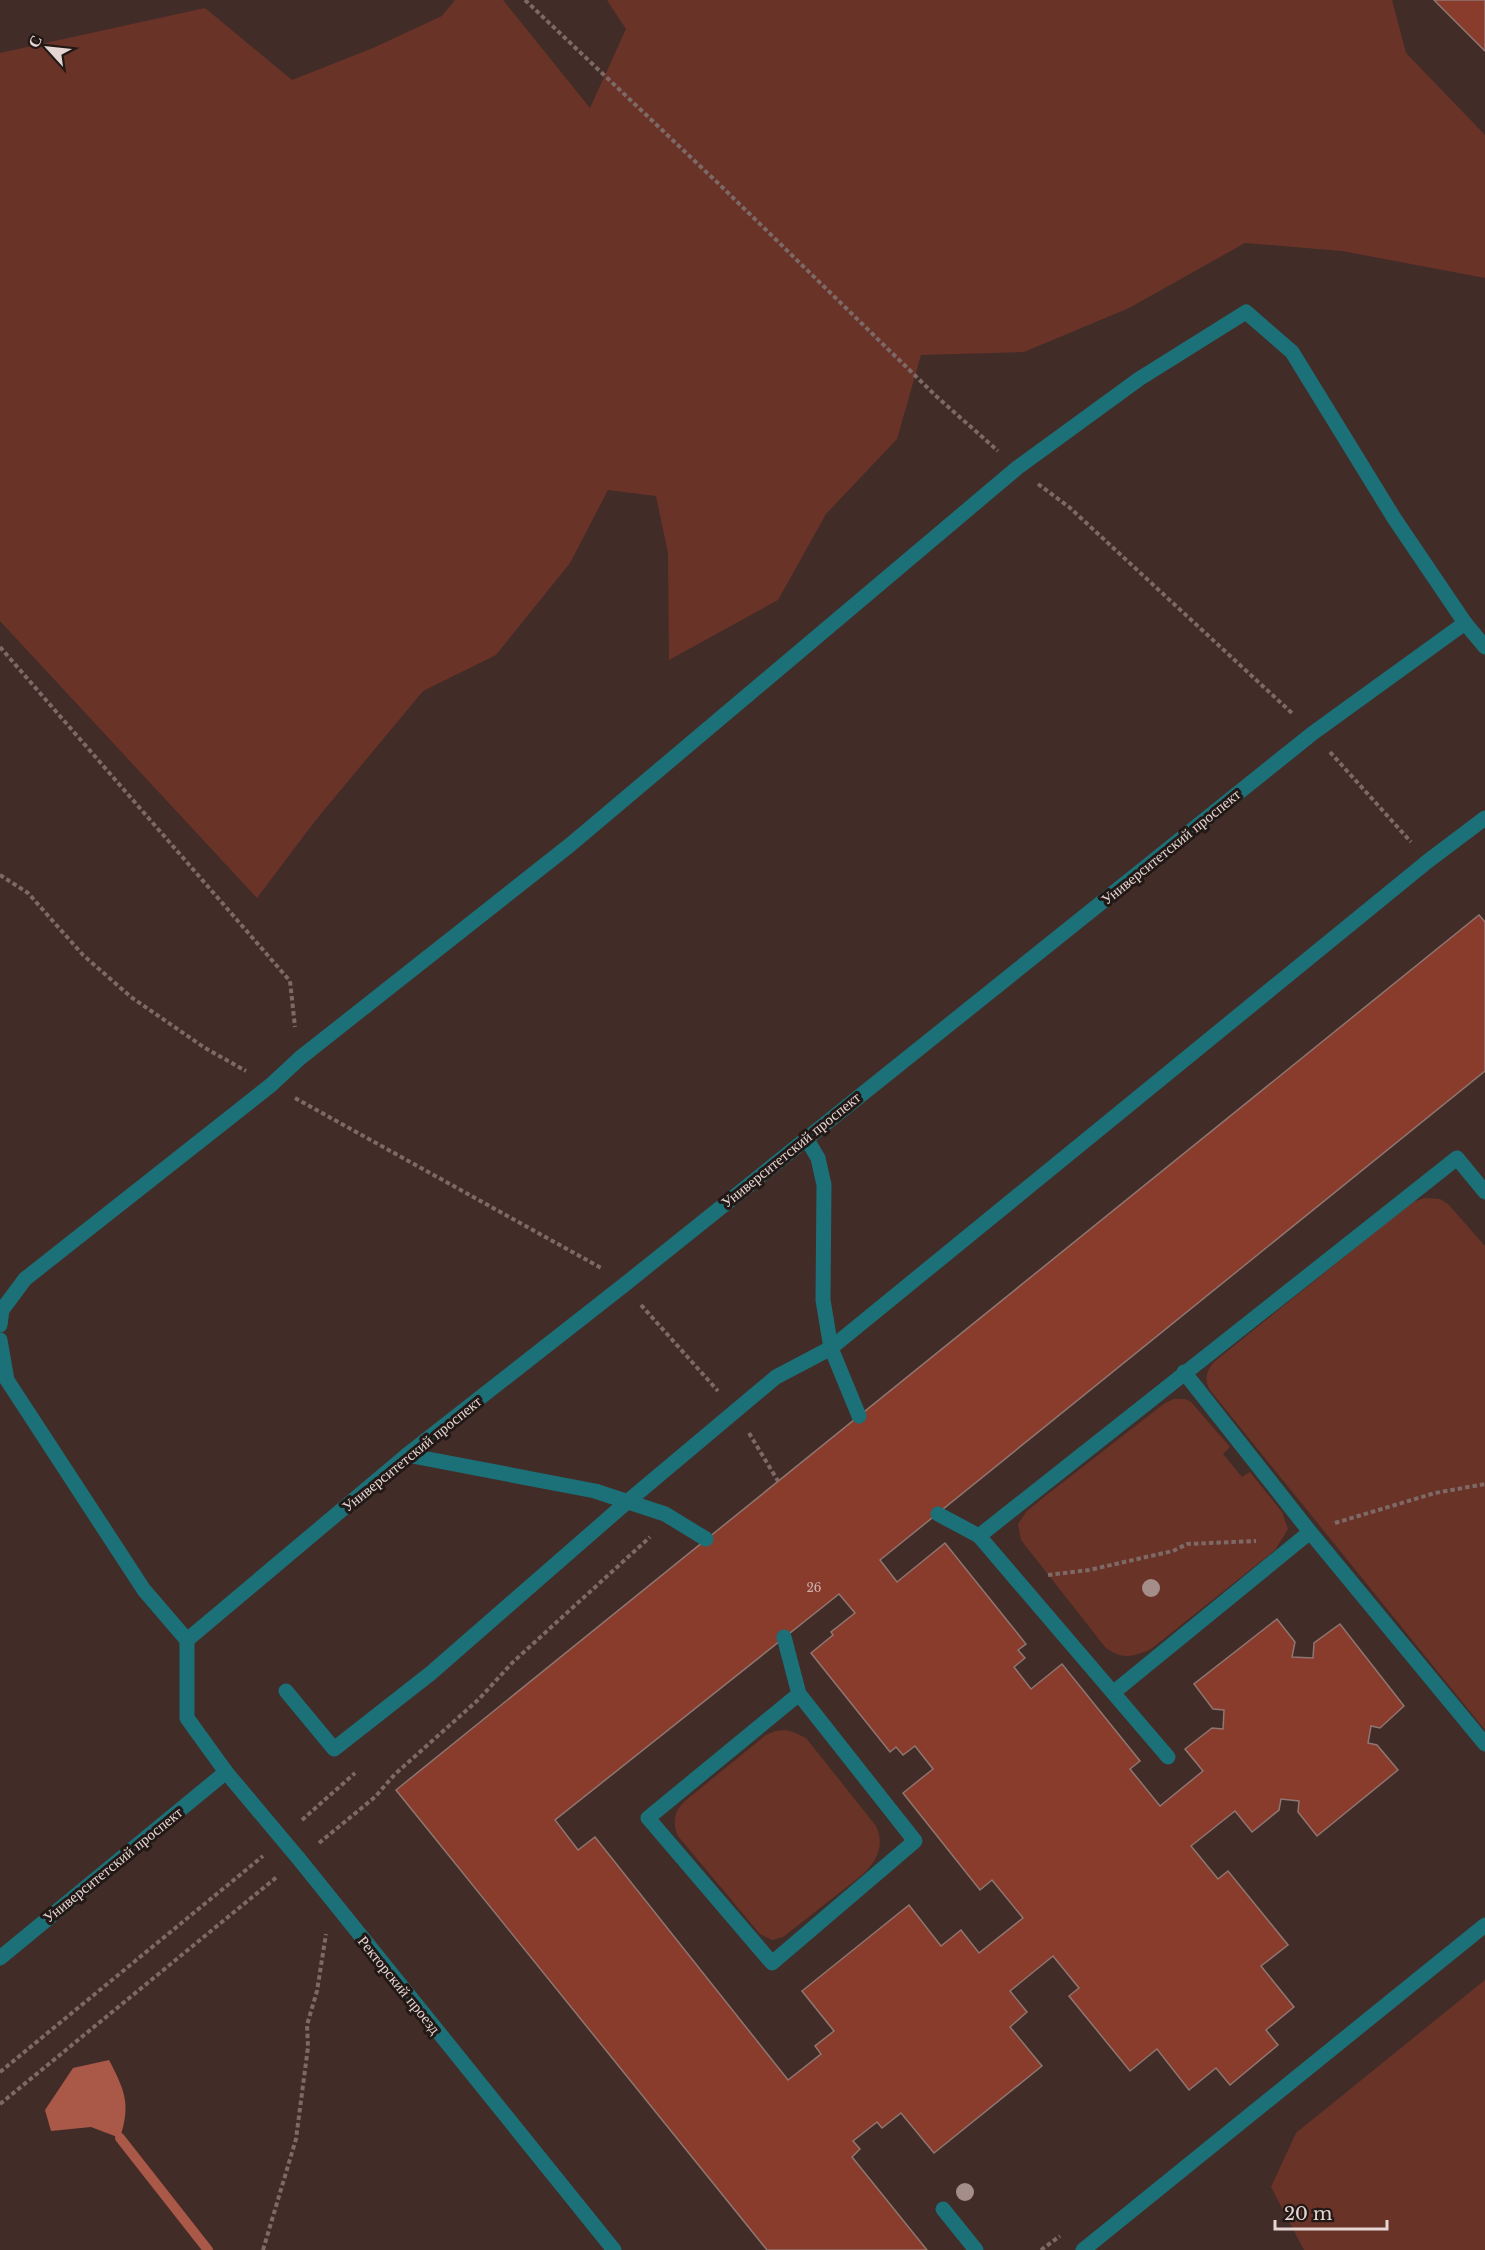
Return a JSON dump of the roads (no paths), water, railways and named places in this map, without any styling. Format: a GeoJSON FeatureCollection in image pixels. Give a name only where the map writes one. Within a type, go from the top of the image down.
{"type":"FeatureCollection","features":[{"type":"Feature","properties":{"kind":"street"},"geometry":{"type":"LineString","coordinates":[[0,1325],[2,1310],[26,1279],[271,1084],[300,1058],[570,845],[1017,468],[1139,379],[1246,312],[1292,352],[1394,518],[1465,623],[1485,647]]}},
{"type":"Feature","properties":{"kind":"street","name":"Университетский проспект"},"geometry":{"type":"LineString","coordinates":[[188,1640],[407,1455],[624,1285],[1313,733],[1465,623]]}},
{"type":"Feature","properties":{"kind":"street"},"geometry":{"type":"LineString","coordinates":[[286,1691],[334,1749],[431,1673],[627,1502],[776,1377],[831,1348],[1428,861],[1485,818]]}},
{"type":"Feature","properties":{"kind":"street"},"geometry":{"type":"LineString","coordinates":[[806,1138],[818,1158],[824,1185],[823,1300],[831,1348],[859,1416]]}},
{"type":"Feature","properties":{"kind":"street"},"geometry":{"type":"LineString","coordinates":[[979,1536],[1457,1158],[1483,1186]]}},
{"type":"Feature","properties":{"kind":"street"},"geometry":{"type":"LineString","coordinates":[[0,1340],[7,1380],[144,1590],[188,1640]]}},
{"type":"Feature","properties":{"kind":"street"},"geometry":{"type":"LineString","coordinates":[[1184,1372],[1310,1532],[1485,1744]]}},
{"type":"Feature","properties":{"kind":"street"},"geometry":{"type":"LineString","coordinates":[[407,1455],[595,1491],[665,1514],[706,1539]]}},
{"type":"Feature","properties":{"kind":"street"},"geometry":{"type":"LineString","coordinates":[[938,1514],[979,1536],[1168,1757]]}},
{"type":"Feature","properties":{"kind":"street"},"geometry":{"type":"LineString","coordinates":[[1114,1692],[1310,1532]]}},
{"type":"Feature","properties":{"kind":"street"},"geometry":{"type":"LineString","coordinates":[[784,1637],[799,1695],[915,1841],[772,1963],[648,1818],[799,1695]]}},
{"type":"Feature","properties":{"kind":"street","name":"Ректорский проезд"},"geometry":{"type":"LineString","coordinates":[[188,1640],[187,1718],[226,1772],[299,1859],[614,2250]]}},
{"type":"Feature","properties":{"kind":"street","name":"Университетский проспект"},"geometry":{"type":"LineString","coordinates":[[0,1958],[226,1772]]}},
{"type":"Feature","properties":{"kind":"street"},"geometry":{"type":"LineString","coordinates":[[1083,2250],[1485,1926]]}},
{"type":"Feature","properties":{"kind":"street"},"geometry":{"type":"LineString","coordinates":[[944,2209],[976,2250]]}},
{"type":"Feature","properties":{"kind":"waterway"},"geometry":{"type":"LineString","coordinates":[[120,2138],[208,2250]]}}]}
